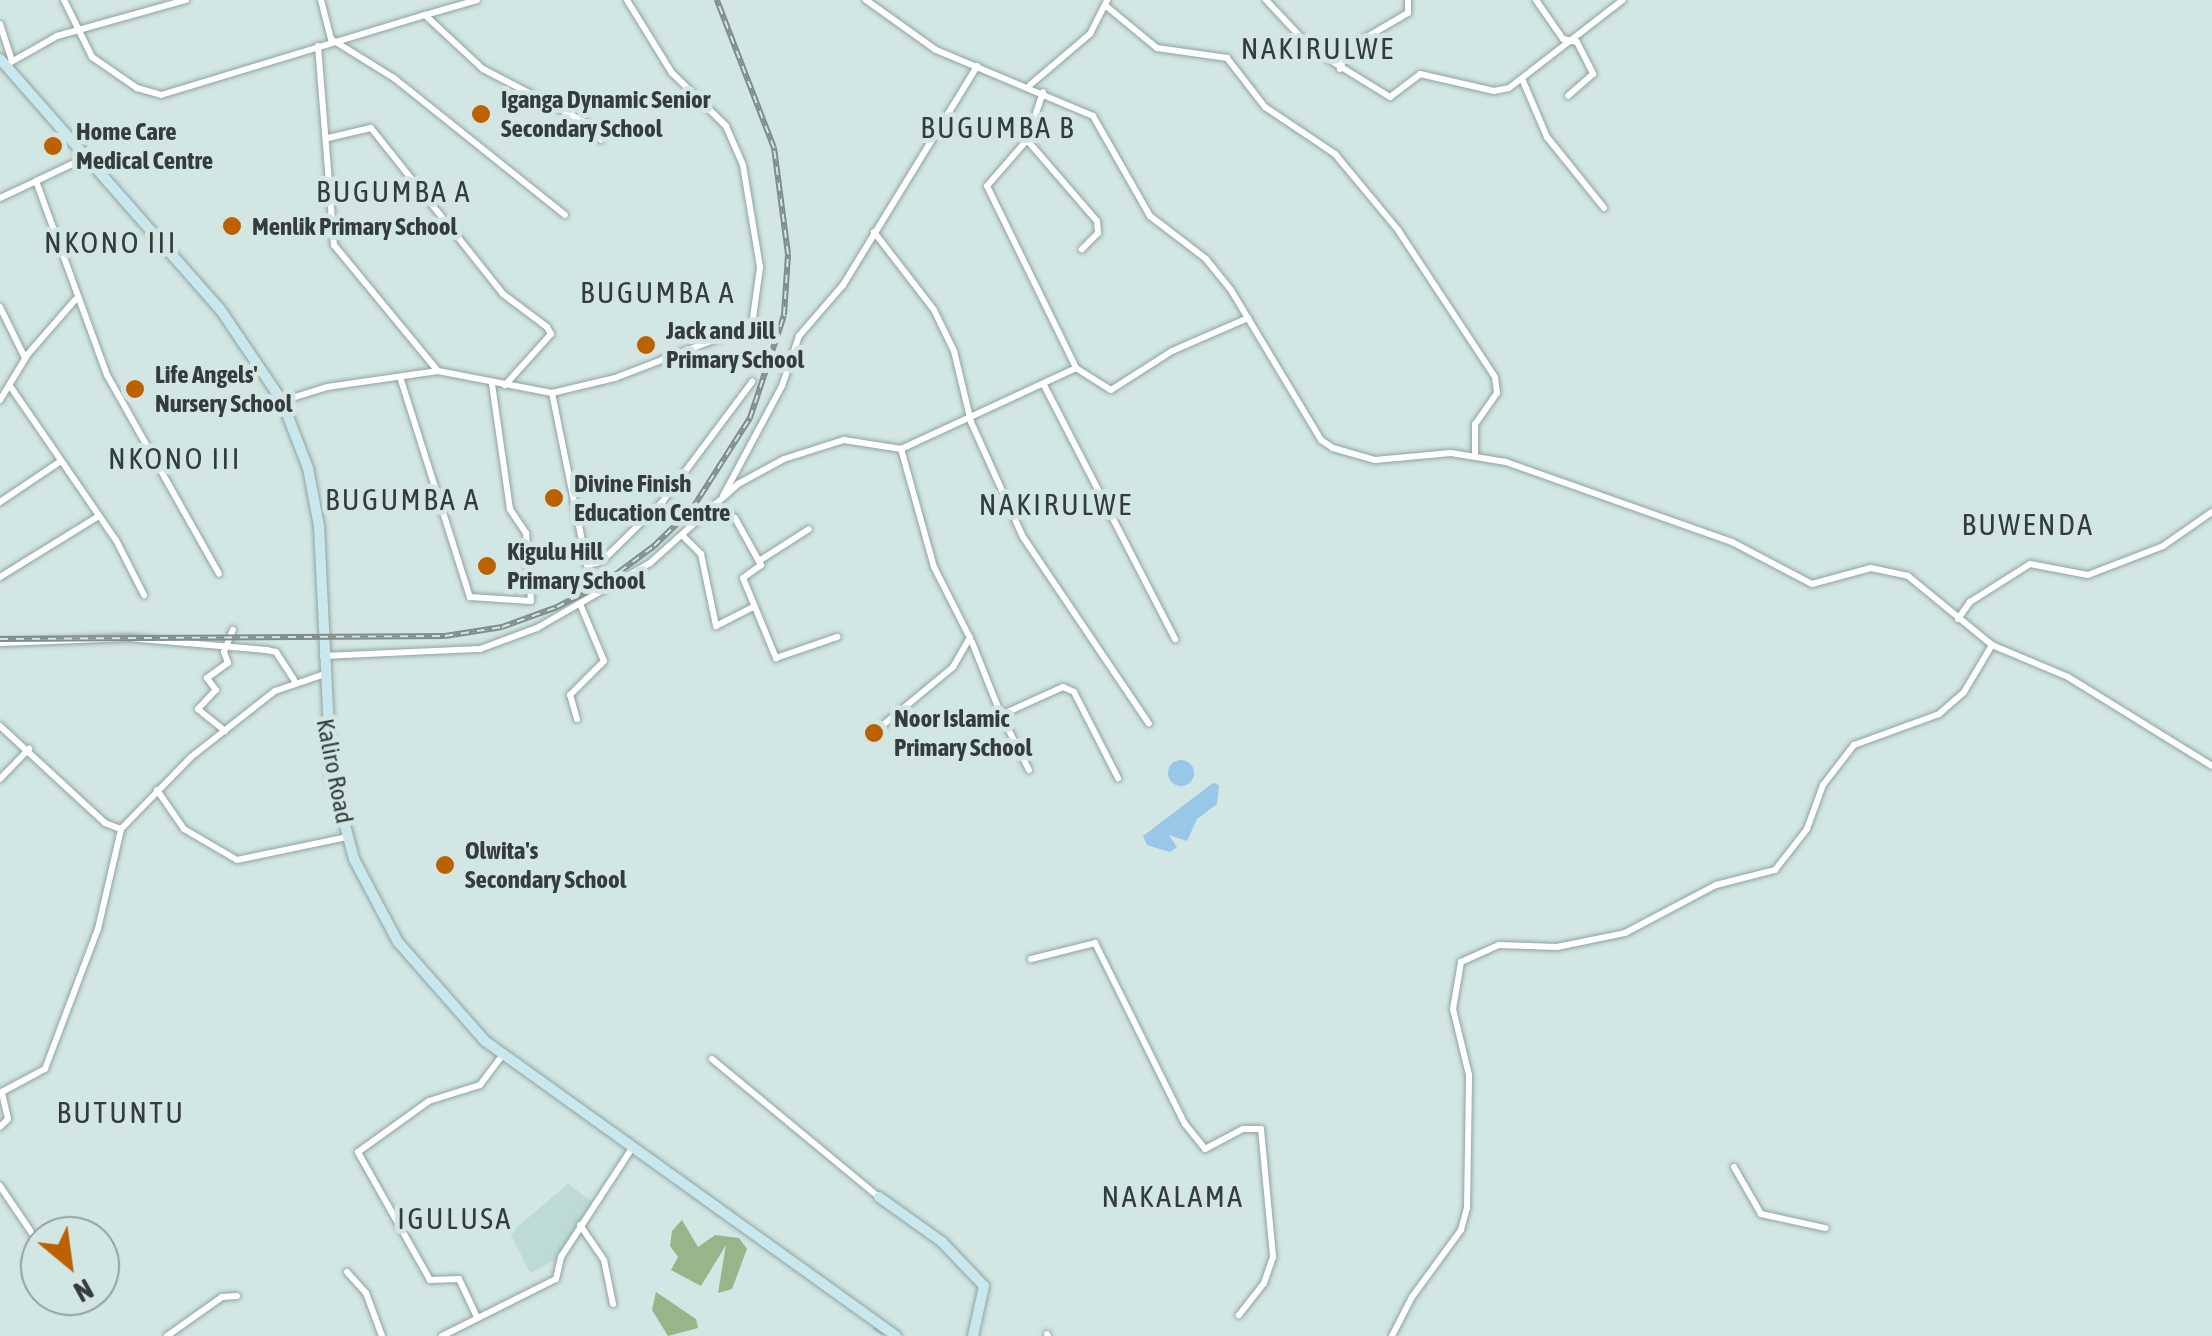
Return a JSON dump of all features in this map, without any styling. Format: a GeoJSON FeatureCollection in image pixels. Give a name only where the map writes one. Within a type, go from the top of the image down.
{"type":"FeatureCollection","features":[{"type":"Feature","properties":{"kind":"main road","name":"Kaliro Road"},"geometry":{"type":"LineString","coordinates":[[6,60],[220,308],[282,401],[308,468],[319,526],[322,676],[330,772],[347,837],[373,900],[420,972],[504,1055],[890,1334]]}},
{"type":"Feature","properties":{"kind":"main road"},"geometry":{"type":"LineString","coordinates":[[879,1198],[942,1242],[984,1286],[973,1336]]}},
{"type":"Feature","properties":{"kind":"street"},"geometry":{"type":"LineString","coordinates":[[64,0],[75,30],[92,58],[137,88],[161,95],[331,40],[476,0]]}},
{"type":"Feature","properties":{"kind":"street"},"geometry":{"type":"LineString","coordinates":[[0,24],[6,60],[75,30],[186,0]]}},
{"type":"Feature","properties":{"kind":"street"},"geometry":{"type":"LineString","coordinates":[[321,0],[331,40],[394,78],[565,215]]}},
{"type":"Feature","properties":{"kind":"street"},"geometry":{"type":"LineString","coordinates":[[282,401],[327,386],[401,380],[438,371],[552,394],[745,329],[760,301],[750,191],[734,144],[713,109],[672,74],[628,0]]}},
{"type":"Feature","properties":{"kind":"street"},"geometry":{"type":"LineString","coordinates":[[866,0],[915,38],[1093,116],[1161,231],[1206,259],[1248,318],[1321,440],[1333,448],[1375,460],[1475,454],[1732,542],[1812,584],[1871,568],[1908,576],[1992,645],[2068,677],[2212,766]]}},
{"type":"Feature","properties":{"kind":"street"},"geometry":{"type":"LineString","coordinates":[[1266,0],[1312,50],[1390,97],[1420,74],[1494,91],[1524,80],[1623,0]]}},
{"type":"Feature","properties":{"kind":"street"},"geometry":{"type":"LineString","coordinates":[[1340,69],[1348,48],[1408,12],[1408,0]]}},
{"type":"Feature","properties":{"kind":"street"},"geometry":{"type":"LineString","coordinates":[[1536,0],[1568,42]]}},
{"type":"Feature","properties":{"kind":"street"},"geometry":{"type":"LineString","coordinates":[[1029,86],[1090,34],[1107,3],[1157,48],[1227,58],[1265,107],[1334,154],[1398,230],[1495,377],[1497,393],[1475,424],[1475,454]]}},
{"type":"Feature","properties":{"kind":"street"},"geometry":{"type":"LineString","coordinates":[[424,15],[483,68],[585,122],[601,140]]}},
{"type":"Feature","properties":{"kind":"street"},"geometry":{"type":"LineString","coordinates":[[1568,42],[1577,42],[1592,74],[1568,96]]}},
{"type":"Feature","properties":{"kind":"street"},"geometry":{"type":"LineString","coordinates":[[318,46],[334,245],[438,371]]}},
{"type":"Feature","properties":{"kind":"street"},"geometry":{"type":"LineString","coordinates":[[719,501],[789,372],[798,336],[844,285],[874,232],[957,108],[977,66]]}},
{"type":"Feature","properties":{"kind":"street"},"geometry":{"type":"LineString","coordinates":[[1524,80],[1522,90],[1547,137],[1604,208]]}},
{"type":"Feature","properties":{"kind":"street"},"geometry":{"type":"LineString","coordinates":[[1042,92],[1027,140],[987,186],[988,196],[1060,323],[1076,368],[1111,390],[1172,351],[1248,318]]}},
{"type":"Feature","properties":{"kind":"street"},"geometry":{"type":"LineString","coordinates":[[328,138],[370,128],[503,294],[547,327],[551,334],[505,386]]}},
{"type":"Feature","properties":{"kind":"street"},"geometry":{"type":"LineString","coordinates":[[1027,140],[1098,221],[1098,233],[1082,249]]}},
{"type":"Feature","properties":{"kind":"street"},"geometry":{"type":"LineString","coordinates":[[0,198],[89,156]]}},
{"type":"Feature","properties":{"kind":"street"},"geometry":{"type":"LineString","coordinates":[[36,181],[75,300],[133,426],[219,574]]}},
{"type":"Feature","properties":{"kind":"street"},"geometry":{"type":"LineString","coordinates":[[874,232],[934,310],[954,352],[971,422],[1023,537],[1149,724]]}},
{"type":"Feature","properties":{"kind":"street"},"geometry":{"type":"LineString","coordinates":[[0,400],[25,358],[75,300]]}},
{"type":"Feature","properties":{"kind":"street"},"geometry":{"type":"LineString","coordinates":[[0,307],[25,358]]}},
{"type":"Feature","properties":{"kind":"street"},"geometry":{"type":"LineString","coordinates":[[322,656],[480,649],[580,604],[682,535],[760,470],[844,440],[901,450],[971,422],[1076,368]]}},
{"type":"Feature","properties":{"kind":"street"},"geometry":{"type":"LineString","coordinates":[[401,380],[470,596],[530,600],[526,533],[510,509],[492,384]]}},
{"type":"Feature","properties":{"kind":"street"},"geometry":{"type":"LineString","coordinates":[[552,394],[587,565],[601,562],[662,502],[752,382]]}},
{"type":"Feature","properties":{"kind":"street"},"geometry":{"type":"LineString","coordinates":[[10,386],[144,595]]}},
{"type":"Feature","properties":{"kind":"street"},"geometry":{"type":"LineString","coordinates":[[1045,386],[1174,639]]}},
{"type":"Feature","properties":{"kind":"street"},"geometry":{"type":"LineString","coordinates":[[901,450],[934,567],[1029,770]]}},
{"type":"Feature","properties":{"kind":"street"},"geometry":{"type":"LineString","coordinates":[[0,502],[60,461]]}},
{"type":"Feature","properties":{"kind":"street"},"geometry":{"type":"LineString","coordinates":[[719,501],[734,518],[759,561],[759,569],[743,578],[776,658],[838,637]]}},
{"type":"Feature","properties":{"kind":"street"},"geometry":{"type":"LineString","coordinates":[[1958,619],[1970,602],[2030,564],[2088,575],[2163,546],[2212,512]]}},
{"type":"Feature","properties":{"kind":"street"},"geometry":{"type":"LineString","coordinates":[[0,577],[97,517]]}},
{"type":"Feature","properties":{"kind":"street"},"geometry":{"type":"LineString","coordinates":[[759,561],[809,530]]}},
{"type":"Feature","properties":{"kind":"street"},"geometry":{"type":"LineString","coordinates":[[682,535],[700,554],[716,626],[754,607]]}},
{"type":"Feature","properties":{"kind":"street"},"geometry":{"type":"LineString","coordinates":[[577,718],[570,695],[604,660],[580,604]]}},
{"type":"Feature","properties":{"kind":"street"},"geometry":{"type":"LineString","coordinates":[[226,732],[198,708],[216,690],[207,678],[228,663],[226,648],[233,630]]}},
{"type":"Feature","properties":{"kind":"street"},"geometry":{"type":"LineString","coordinates":[[0,643],[130,638],[276,652],[294,680]]}},
{"type":"Feature","properties":{"kind":"street"},"geometry":{"type":"LineString","coordinates":[[883,726],[953,666],[970,638]]}},
{"type":"Feature","properties":{"kind":"street"},"geometry":{"type":"LineString","coordinates":[[1392,1336],[1412,1296],[1461,1230],[1468,1208],[1469,1075],[1453,1009],[1462,962],[1499,946],[1558,946],[1625,933],[1716,885],[1775,870],[1807,829],[1823,786],[1854,745],[1939,714],[1964,692],[1992,645]]}},
{"type":"Feature","properties":{"kind":"street"},"geometry":{"type":"LineString","coordinates":[[0,1127],[8,1119],[1,1093],[45,1070],[98,929],[120,829],[158,790],[294,680],[322,676]]}},
{"type":"Feature","properties":{"kind":"street"},"geometry":{"type":"LineString","coordinates":[[1001,715],[1063,686],[1074,692],[1118,778]]}},
{"type":"Feature","properties":{"kind":"street"},"geometry":{"type":"LineString","coordinates":[[0,726],[105,823],[120,829]]}},
{"type":"Feature","properties":{"kind":"street"},"geometry":{"type":"LineString","coordinates":[[0,779],[29,749]]}},
{"type":"Feature","properties":{"kind":"street"},"geometry":{"type":"LineString","coordinates":[[158,790],[184,829],[238,860],[347,837]]}},
{"type":"Feature","properties":{"kind":"street"},"geometry":{"type":"LineString","coordinates":[[1031,959],[1096,943],[1185,1124],[1206,1149],[1243,1129],[1262,1129],[1273,1257],[1264,1283],[1240,1315]]}},
{"type":"Feature","properties":{"kind":"street"},"geometry":{"type":"LineString","coordinates":[[476,1317],[460,1279],[430,1280],[358,1152],[429,1101],[480,1085],[504,1055]]}},
{"type":"Feature","properties":{"kind":"street"},"geometry":{"type":"LineString","coordinates":[[712,1059],[879,1198]]}},
{"type":"Feature","properties":{"kind":"street"},"geometry":{"type":"LineString","coordinates":[[442,1336],[458,1333],[476,1317],[556,1279],[580,1224],[609,1192],[632,1148]]}},
{"type":"Feature","properties":{"kind":"street"},"geometry":{"type":"LineString","coordinates":[[1734,1167],[1760,1214],[1824,1228]]}},
{"type":"Feature","properties":{"kind":"street"},"geometry":{"type":"LineString","coordinates":[[0,1186],[20,1216]]}},
{"type":"Feature","properties":{"kind":"street"},"geometry":{"type":"LineString","coordinates":[[580,1224],[604,1260],[612,1304]]}},
{"type":"Feature","properties":{"kind":"street"},"geometry":{"type":"LineString","coordinates":[[347,1272],[366,1293],[382,1336]]}},
{"type":"Feature","properties":{"kind":"street"},"geometry":{"type":"LineString","coordinates":[[167,1336],[222,1297],[238,1296]]}},
{"type":"Feature","properties":{"kind":"shaded area"},"geometry":{"type":"Polygon","coordinates":[[[568,1184],[594,1203],[557,1259],[530,1273],[510,1233],[568,1184]]]}},
{"type":"Feature","properties":{"kind":"green space"},"geometry":{"type":"Polygon","coordinates":[[[682,1220],[698,1247],[715,1235],[739,1238],[747,1249],[732,1289],[718,1293],[726,1245],[701,1286],[671,1270],[678,1257],[670,1246],[672,1231],[682,1220]]]}},
{"type":"Feature","properties":{"kind":"green space"},"geometry":{"type":"Polygon","coordinates":[[[656,1292],[696,1319],[698,1328],[668,1336],[652,1310],[656,1292]]]}},
{"type":"Feature","properties":{"kind":"water"},"geometry":{"type":"Polygon","coordinates":[[[1181,760],[1190,764],[1194,773],[1190,782],[1181,786],[1172,782],[1168,773],[1172,764],[1181,760]]]}},
{"type":"Feature","properties":{"kind":"water"},"geometry":{"type":"Polygon","coordinates":[[[1213,783],[1219,785],[1217,804],[1197,819],[1187,841],[1169,835],[1177,847],[1170,852],[1147,845],[1143,836],[1213,783]]]}},
{"type":"Feature","properties":{"kind":"waterway"},"geometry":{"type":"LineString","coordinates":[[874,1328],[882,1333]]}},
{"type":"Feature","properties":{"kind":"railway"},"geometry":{"type":"LineString","coordinates":[[0,639],[445,636],[502,627],[557,607],[607,581],[654,546],[692,509],[750,418],[784,315],[788,254],[774,148],[717,0]]}},
{"type":"Feature","properties":{"kind":"place","name":"Iganga Dynamic Senior Secondary School"},"geometry":{"type":"Point","coordinates":[481,114]}},
{"type":"Feature","properties":{"kind":"place","name":"Home Care Medical Centre"},"geometry":{"type":"Point","coordinates":[53,146]}},
{"type":"Feature","properties":{"kind":"place","name":"Menlik Primary School"},"geometry":{"type":"Point","coordinates":[232,226]}},
{"type":"Feature","properties":{"kind":"place","name":"Jack and Jill Primary School"},"geometry":{"type":"Point","coordinates":[646,345]}},
{"type":"Feature","properties":{"kind":"place","name":"Life Angels' Nursery School"},"geometry":{"type":"Point","coordinates":[135,389]}},
{"type":"Feature","properties":{"kind":"place","name":"Divine Finish Education Centre"},"geometry":{"type":"Point","coordinates":[554,498]}},
{"type":"Feature","properties":{"kind":"place","name":"Kigulu Hill Primary School"},"geometry":{"type":"Point","coordinates":[487,566]}},
{"type":"Feature","properties":{"kind":"place","name":"Noor Islamic Primary School"},"geometry":{"type":"Point","coordinates":[874,733]}},
{"type":"Feature","properties":{"kind":"place","name":"Olwita's Secondary School"},"geometry":{"type":"Point","coordinates":[445,865]}},
{"type":"Feature","properties":{"kind":"district","name":"NAKIRULWE"},"geometry":{"type":"Point","coordinates":[1318,48]}},
{"type":"Feature","properties":{"kind":"district","name":"BUGUMBA B"},"geometry":{"type":"Point","coordinates":[998,127]}},
{"type":"Feature","properties":{"kind":"district","name":"BUGUMBA A"},"geometry":{"type":"Point","coordinates":[394,191]}},
{"type":"Feature","properties":{"kind":"district","name":"NKONO III"},"geometry":{"type":"Point","coordinates":[111,242]}},
{"type":"Feature","properties":{"kind":"district","name":"BUGUMBA A"},"geometry":{"type":"Point","coordinates":[658,292]}},
{"type":"Feature","properties":{"kind":"district","name":"NKONO III"},"geometry":{"type":"Point","coordinates":[175,458]}},
{"type":"Feature","properties":{"kind":"district","name":"BUGUMBA A"},"geometry":{"type":"Point","coordinates":[403,499]}},
{"type":"Feature","properties":{"kind":"district","name":"NAKIRULWE"},"geometry":{"type":"Point","coordinates":[1056,504]}},
{"type":"Feature","properties":{"kind":"district","name":"BUWENDA"},"geometry":{"type":"Point","coordinates":[2028,524]}},
{"type":"Feature","properties":{"kind":"district","name":"BUTUNTU"},"geometry":{"type":"Point","coordinates":[121,1112]}},
{"type":"Feature","properties":{"kind":"district","name":"NAKALAMA"},"geometry":{"type":"Point","coordinates":[1173,1196]}},
{"type":"Feature","properties":{"kind":"district","name":"IGULUSA"},"geometry":{"type":"Point","coordinates":[455,1218]}}]}
